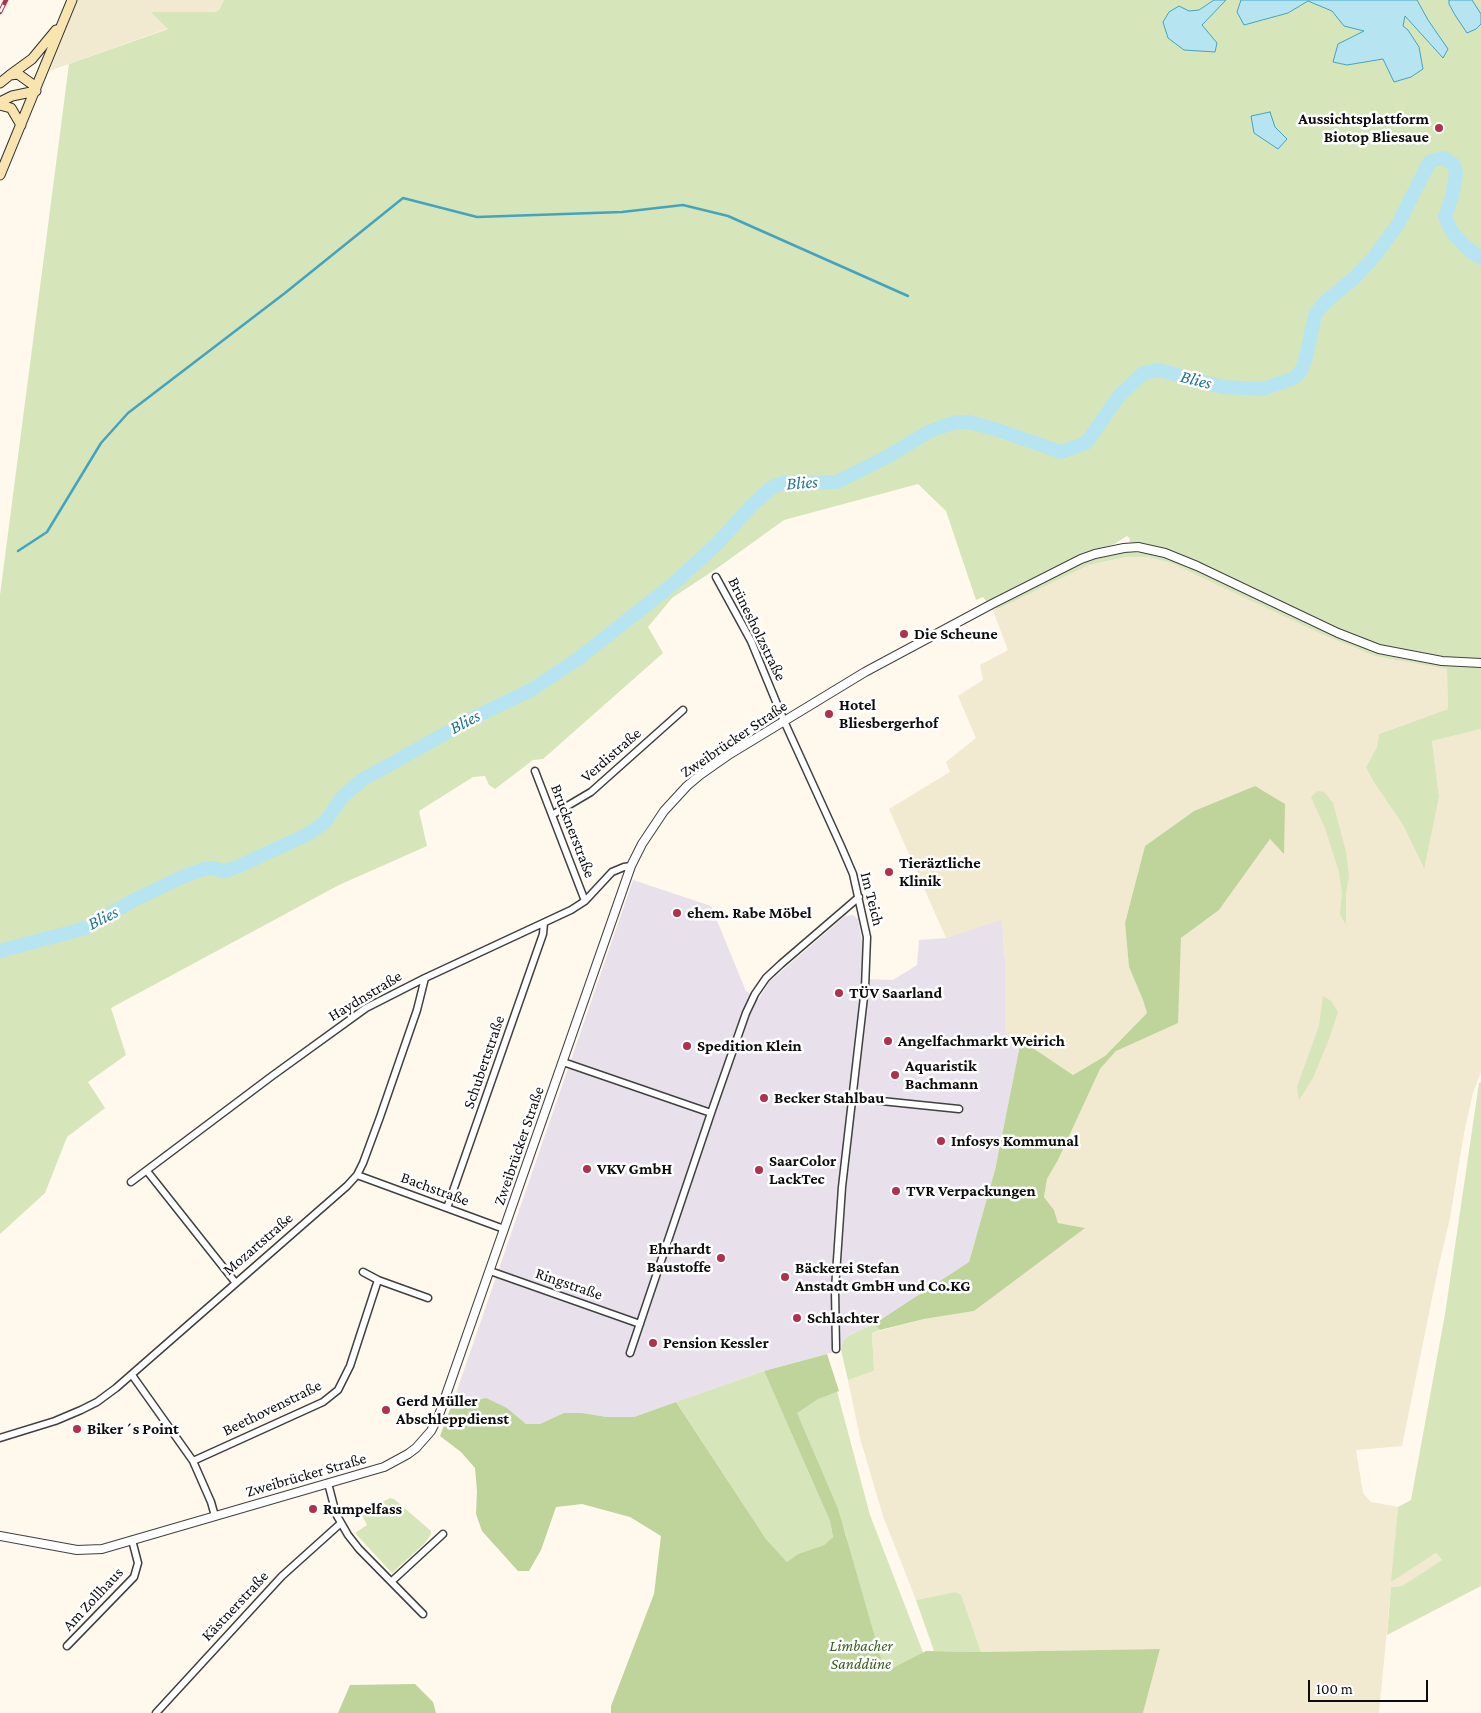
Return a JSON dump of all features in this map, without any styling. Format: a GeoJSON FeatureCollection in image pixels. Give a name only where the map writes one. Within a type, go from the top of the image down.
{"type":"FeatureCollection","features":[{"type":"Feature","properties":{"kind":"main road"},"geometry":{"type":"LineString","coordinates":[[0,175],[72,0]]}},
{"type":"Feature","properties":{"kind":"main road"},"geometry":{"type":"LineString","coordinates":[[0,83],[32,59],[64,20]]}},
{"type":"Feature","properties":{"kind":"main road"},"geometry":{"type":"LineString","coordinates":[[10,75],[18,74],[27,79],[36,91]]}},
{"type":"Feature","properties":{"kind":"main road"},"geometry":{"type":"LineString","coordinates":[[0,104],[12,96],[36,91]]}},
{"type":"Feature","properties":{"kind":"main road"},"geometry":{"type":"LineString","coordinates":[[0,104],[11,108],[21,125]]}},
{"type":"Feature","properties":{"kind":"street","name":"Zweibrücker Straße"},"geometry":{"type":"LineString","coordinates":[[0,1536],[68,1548],[102,1549],[384,1466],[396,1461],[416,1448],[427,1436],[439,1415],[631,866],[652,827],[687,786],[730,754],[900,652],[1081,559],[1124,548],[1138,548],[1165,553],[1189,563],[1338,633],[1379,649],[1435,660],[1481,663]]}},
{"type":"Feature","properties":{"kind":"street","name":"Brünesholzstraße"},"geometry":{"type":"LineString","coordinates":[[716,577],[751,641],[784,721]]}},
{"type":"Feature","properties":{"kind":"street","name":"Verdistraße"},"geometry":{"type":"LineString","coordinates":[[552,815],[591,792],[683,710]]}},
{"type":"Feature","properties":{"kind":"street","name":"Im Teich"},"geometry":{"type":"LineString","coordinates":[[784,721],[852,874],[859,896],[867,937],[867,960],[843,1178],[835,1289],[836,1349]]}},
{"type":"Feature","properties":{"kind":"street","name":"Brucknerstraße"},"geometry":{"type":"LineString","coordinates":[[535,772],[585,901]]}},
{"type":"Feature","properties":{"kind":"street","name":"Haydnstraße"},"geometry":{"type":"LineString","coordinates":[[132,1182],[334,1030],[372,1004],[544,923],[585,901],[612,872],[631,866]]}},
{"type":"Feature","properties":{"kind":"street"},"geometry":{"type":"LineString","coordinates":[[630,1353],[746,1013],[755,994],[766,978],[859,896]]}},
{"type":"Feature","properties":{"kind":"street","name":"Schubertstraße"},"geometry":{"type":"LineString","coordinates":[[448,1208],[544,934],[544,923]]}},
{"type":"Feature","properties":{"kind":"street","name":"Mozartstraße"},"geometry":{"type":"LineString","coordinates":[[0,1438],[81,1410],[116,1388],[347,1186],[357,1175],[363,1163],[417,1010],[425,978]]}},
{"type":"Feature","properties":{"kind":"street"},"geometry":{"type":"LineString","coordinates":[[563,1062],[711,1114]]}},
{"type":"Feature","properties":{"kind":"street"},"geometry":{"type":"LineString","coordinates":[[852,1098],[959,1109]]}},
{"type":"Feature","properties":{"kind":"street"},"geometry":{"type":"LineString","coordinates":[[147,1171],[235,1282]]}},
{"type":"Feature","properties":{"kind":"street","name":"Bachstraße"},"geometry":{"type":"LineString","coordinates":[[357,1175],[504,1229]]}},
{"type":"Feature","properties":{"kind":"street","name":"Ringstraße"},"geometry":{"type":"LineString","coordinates":[[490,1271],[640,1324]]}},
{"type":"Feature","properties":{"kind":"street"},"geometry":{"type":"LineString","coordinates":[[363,1272],[378,1280],[428,1298]]}},
{"type":"Feature","properties":{"kind":"street","name":"Beethovenstraße"},"geometry":{"type":"LineString","coordinates":[[193,1461],[323,1402],[338,1390],[350,1366],[378,1280]]}},
{"type":"Feature","properties":{"kind":"street"},"geometry":{"type":"LineString","coordinates":[[132,1375],[193,1461],[208,1493],[215,1516]]}},
{"type":"Feature","properties":{"kind":"street"},"geometry":{"type":"LineString","coordinates":[[328,1483],[341,1523],[359,1549],[423,1614]]}},
{"type":"Feature","properties":{"kind":"street","name":"Kästnerstraße"},"geometry":{"type":"LineString","coordinates":[[156,1713],[282,1576],[341,1523]]}},
{"type":"Feature","properties":{"kind":"street"},"geometry":{"type":"LineString","coordinates":[[392,1581],[443,1534]]}},
{"type":"Feature","properties":{"kind":"street","name":"Am Zollhaus"},"geometry":{"type":"LineString","coordinates":[[67,1646],[134,1576],[138,1563],[132,1540]]}},
{"type":"Feature","properties":{"kind":"shaded area"},"geometry":{"type":"Polygon","coordinates":[[[69,0],[224,0],[219,10],[38,75],[69,0]]]}},
{"type":"Feature","properties":{"kind":"shaded area"},"geometry":{"type":"Polygon","coordinates":[[[1126,557],[1147,557],[1171,563],[1357,649],[1447,669],[1448,709],[1379,734],[1377,747],[1366,767],[1373,781],[1403,825],[1423,868],[1439,797],[1432,741],[1481,729],[1481,1072],[1473,1093],[1464,1133],[1450,1218],[1402,1446],[1356,1450],[1363,1493],[1371,1502],[1398,1507],[1392,1581],[1436,1553],[1442,1560],[1402,1586],[1391,1587],[1379,1713],[1143,1713],[1160,1649],[981,1652],[961,1596],[957,1592],[916,1600],[883,1516],[860,1438],[848,1380],[874,1371],[872,1333],[924,1319],[974,1311],[1084,1228],[1058,1223],[1054,1210],[1044,1197],[1047,1179],[1058,1160],[1100,1069],[1116,1051],[1131,1042],[1179,978],[1181,938],[1219,910],[1270,839],[1284,853],[1255,786],[1194,811],[1145,846],[1125,923],[1129,967],[1147,1013],[1105,1056],[1073,1075],[1021,1040],[1005,1033],[1005,959],[1002,920],[946,938],[889,809],[950,772],[946,762],[976,738],[958,696],[983,680],[980,665],[1008,650],[992,608],[1000,608],[1089,565],[1126,557]]]}},
{"type":"Feature","properties":{"kind":"shaded area"},"geometry":{"type":"Polygon","coordinates":[[[633,880],[711,906],[746,991],[759,999],[769,982],[845,916],[853,915],[858,919],[862,942],[863,979],[893,980],[917,965],[919,940],[946,938],[1002,919],[1005,959],[1005,1032],[1021,1040],[995,1170],[969,1262],[874,1324],[850,1335],[843,1341],[841,1350],[764,1371],[634,1417],[607,1417],[582,1413],[564,1413],[541,1424],[526,1424],[507,1408],[464,1397],[454,1399],[633,880]]]}},
{"type":"Feature","properties":{"kind":"green space"},"geometry":{"type":"Polygon","coordinates":[[[224,0],[1481,0],[1481,659],[1440,658],[1379,645],[1336,629],[1179,555],[1151,545],[1131,543],[1127,536],[1114,544],[1076,558],[987,602],[983,597],[976,600],[946,511],[918,484],[784,520],[672,598],[648,627],[663,653],[543,759],[533,760],[495,789],[489,785],[485,776],[473,777],[419,811],[427,846],[339,885],[111,1008],[126,1055],[88,1082],[105,1108],[67,1137],[45,1193],[0,1234],[0,595],[69,64],[168,29],[151,12],[215,12],[219,10],[224,0]]]}},
{"type":"Feature","properties":{"kind":"green space"},"geometry":{"type":"Polygon","coordinates":[[[1124,551],[1153,554],[1173,560],[1352,644],[1383,654],[1428,663],[1481,666],[1481,729],[1432,741],[1439,797],[1424,869],[1403,825],[1373,781],[1366,767],[1377,747],[1379,734],[1448,709],[1447,669],[1375,656],[1324,635],[1171,563],[1147,557],[1126,557],[1089,565],[1000,608],[992,608],[1097,556],[1124,551]]]}},
{"type":"Feature","properties":{"kind":"green space"},"geometry":{"type":"Polygon","coordinates":[[[1255,786],[1285,804],[1284,854],[1270,839],[1219,910],[1181,938],[1178,1023],[1116,1051],[1100,1069],[1058,1160],[1047,1179],[1044,1197],[1054,1210],[1058,1223],[1085,1228],[974,1311],[924,1319],[880,1330],[874,1324],[969,1262],[995,1170],[1021,1040],[1073,1075],[1105,1056],[1147,1013],[1129,967],[1125,923],[1145,846],[1194,811],[1255,786]]]}},
{"type":"Feature","properties":{"kind":"green space"},"geometry":{"type":"Polygon","coordinates":[[[1318,791],[1324,792],[1333,803],[1346,852],[1349,876],[1346,893],[1346,925],[1340,914],[1342,893],[1339,872],[1325,828],[1311,797],[1318,791]]]}},
{"type":"Feature","properties":{"kind":"green space"},"geometry":{"type":"Polygon","coordinates":[[[1323,996],[1331,1001],[1338,1012],[1313,1078],[1299,1100],[1297,1087],[1319,1026],[1323,996]]]}},
{"type":"Feature","properties":{"kind":"green space"},"geometry":{"type":"Polygon","coordinates":[[[1481,1082],[1481,1586],[1387,1635],[1391,1587],[1402,1586],[1442,1560],[1436,1553],[1391,1582],[1398,1507],[1411,1500],[1445,1314],[1479,1083],[1481,1082]]]}},
{"type":"Feature","properties":{"kind":"green space"},"geometry":{"type":"Polygon","coordinates":[[[874,1324],[880,1330],[872,1333],[874,1371],[848,1380],[841,1350],[843,1341],[850,1335],[874,1324]]]}},
{"type":"Feature","properties":{"kind":"green space","name":"Limbacher Sanddüne"},"geometry":{"type":"Polygon","coordinates":[[[827,1354],[839,1391],[818,1399],[797,1413],[838,1509],[885,1672],[926,1651],[1160,1649],[1143,1713],[611,1713],[611,1706],[654,1594],[661,1536],[630,1517],[582,1504],[556,1507],[541,1550],[529,1571],[518,1571],[482,1531],[476,1514],[475,1468],[461,1452],[440,1436],[454,1399],[464,1397],[479,1400],[486,1398],[507,1408],[526,1424],[540,1424],[564,1413],[582,1413],[607,1417],[634,1417],[676,1402],[766,1539],[787,1562],[798,1554],[824,1545],[833,1537],[830,1521],[764,1371],[827,1354]]]}},
{"type":"Feature","properties":{"kind":"green space","name":"Limbacher Sanddüne"},"geometry":{"type":"Polygon","coordinates":[[[830,1365],[870,1515],[924,1655],[1035,1653],[684,1713],[853,1593],[846,1535],[777,1379],[830,1365]]]}},
{"type":"Feature","properties":{"kind":"green space"},"geometry":{"type":"Polygon","coordinates":[[[764,1371],[830,1521],[833,1537],[824,1545],[798,1554],[787,1562],[766,1539],[676,1402],[764,1371]]]}},
{"type":"Feature","properties":{"kind":"green space"},"geometry":{"type":"Polygon","coordinates":[[[390,1498],[394,1499],[431,1531],[425,1543],[392,1573],[355,1533],[367,1525],[361,1513],[390,1498]]]}},
{"type":"Feature","properties":{"kind":"green space"},"geometry":{"type":"Polygon","coordinates":[[[956,1592],[961,1595],[981,1652],[934,1651],[916,1600],[956,1592]]]}},
{"type":"Feature","properties":{"kind":"green space"},"geometry":{"type":"Polygon","coordinates":[[[415,1684],[433,1702],[436,1713],[338,1713],[350,1685],[415,1684]]]}},
{"type":"Feature","properties":{"kind":"water"},"geometry":{"type":"Polygon","coordinates":[[[1214,0],[1226,0],[1202,25],[1217,43],[1215,52],[1184,50],[1168,38],[1163,22],[1169,12],[1179,6],[1189,11],[1199,10],[1214,0]]]}},
{"type":"Feature","properties":{"kind":"water"},"geometry":{"type":"Polygon","coordinates":[[[1241,0],[1417,0],[1448,49],[1443,58],[1405,16],[1403,26],[1408,30],[1419,47],[1423,69],[1411,77],[1394,82],[1383,59],[1347,65],[1333,62],[1338,44],[1364,31],[1344,26],[1332,11],[1308,1],[1288,13],[1244,25],[1237,12],[1241,0]]]}},
{"type":"Feature","properties":{"kind":"water"},"geometry":{"type":"Polygon","coordinates":[[[1449,0],[1472,0],[1481,14],[1481,24],[1476,29],[1467,33],[1449,4],[1449,0]]]}},
{"type":"Feature","properties":{"kind":"water"},"geometry":{"type":"Polygon","coordinates":[[[1270,112],[1275,127],[1287,139],[1278,149],[1254,133],[1251,116],[1270,112]]]}},
{"type":"Feature","properties":{"kind":"waterway","name":"Blies"},"geometry":{"type":"LineString","coordinates":[[0,951],[86,928],[134,900],[180,878],[204,869],[212,868],[224,871],[235,868],[308,834],[325,822],[343,796],[362,780],[475,717],[531,690],[578,659],[673,584],[717,544],[751,506],[772,487],[783,483],[837,482],[885,458],[930,431],[956,422],[969,422],[998,430],[1061,452],[1086,443],[1119,396],[1143,373],[1159,370],[1222,387],[1263,389],[1294,378],[1301,371],[1306,357],[1315,315],[1324,303],[1353,279],[1374,257],[1398,224],[1430,161],[1444,158],[1454,165],[1456,174],[1452,196],[1445,217],[1452,232],[1466,247],[1481,258]]}},
{"type":"Feature","properties":{"kind":"waterway"},"geometry":{"type":"LineString","coordinates":[[18,551],[47,532],[101,443],[128,413],[285,293],[403,198],[477,217],[622,212],[683,205],[728,216],[908,296]]}},
{"type":"Feature","properties":{"kind":"railway"},"geometry":{"type":"LineString","coordinates":[[0,12],[6,0]]}},
{"type":"Feature","properties":{"kind":"place","name":"Aussichtsplattform Biotop Bliesaue"},"geometry":{"type":"Point","coordinates":[1439,128]}},
{"type":"Feature","properties":{"kind":"place","name":"Die Scheune"},"geometry":{"type":"Point","coordinates":[904,634]}},
{"type":"Feature","properties":{"kind":"place","name":"Hotel Bliesbergerhof"},"geometry":{"type":"Point","coordinates":[829,714]}},
{"type":"Feature","properties":{"kind":"place","name":"Tieräztliche Klinik"},"geometry":{"type":"Point","coordinates":[889,872]}},
{"type":"Feature","properties":{"kind":"place","name":"ehem. Rabe Möbel"},"geometry":{"type":"Point","coordinates":[677,913]}},
{"type":"Feature","properties":{"kind":"place","name":"TÜV Saarland"},"geometry":{"type":"Point","coordinates":[839,993]}},
{"type":"Feature","properties":{"kind":"place","name":"Angelfachmarkt Weirich"},"geometry":{"type":"Point","coordinates":[888,1041]}},
{"type":"Feature","properties":{"kind":"place","name":"Spedition Klein"},"geometry":{"type":"Point","coordinates":[687,1046]}},
{"type":"Feature","properties":{"kind":"place","name":"Aquaristik Bachmann"},"geometry":{"type":"Point","coordinates":[895,1075]}},
{"type":"Feature","properties":{"kind":"place","name":"Becker Stahlbau"},"geometry":{"type":"Point","coordinates":[764,1098]}},
{"type":"Feature","properties":{"kind":"place","name":"Infosys Kommunal"},"geometry":{"type":"Point","coordinates":[941,1141]}},
{"type":"Feature","properties":{"kind":"place","name":"VKV GmbH"},"geometry":{"type":"Point","coordinates":[587,1169]}},
{"type":"Feature","properties":{"kind":"place","name":"SaarColor LackTec"},"geometry":{"type":"Point","coordinates":[759,1170]}},
{"type":"Feature","properties":{"kind":"place","name":"TVR Verpackungen"},"geometry":{"type":"Point","coordinates":[896,1191]}},
{"type":"Feature","properties":{"kind":"place","name":"Ehrhardt Baustoffe"},"geometry":{"type":"Point","coordinates":[721,1258]}},
{"type":"Feature","properties":{"kind":"place","name":"Bäckerei Stefan Anstadt GmbH und Co.KG"},"geometry":{"type":"Point","coordinates":[785,1277]}},
{"type":"Feature","properties":{"kind":"place","name":"Schlachter"},"geometry":{"type":"Point","coordinates":[797,1318]}},
{"type":"Feature","properties":{"kind":"place","name":"Pension Kessler"},"geometry":{"type":"Point","coordinates":[653,1343]}},
{"type":"Feature","properties":{"kind":"place","name":"Gerd Müller Abschleppdienst"},"geometry":{"type":"Point","coordinates":[386,1410]}},
{"type":"Feature","properties":{"kind":"place","name":"Biker´s Point"},"geometry":{"type":"Point","coordinates":[77,1429]}},
{"type":"Feature","properties":{"kind":"place","name":"Rumpelfass"},"geometry":{"type":"Point","coordinates":[313,1509]}}]}
